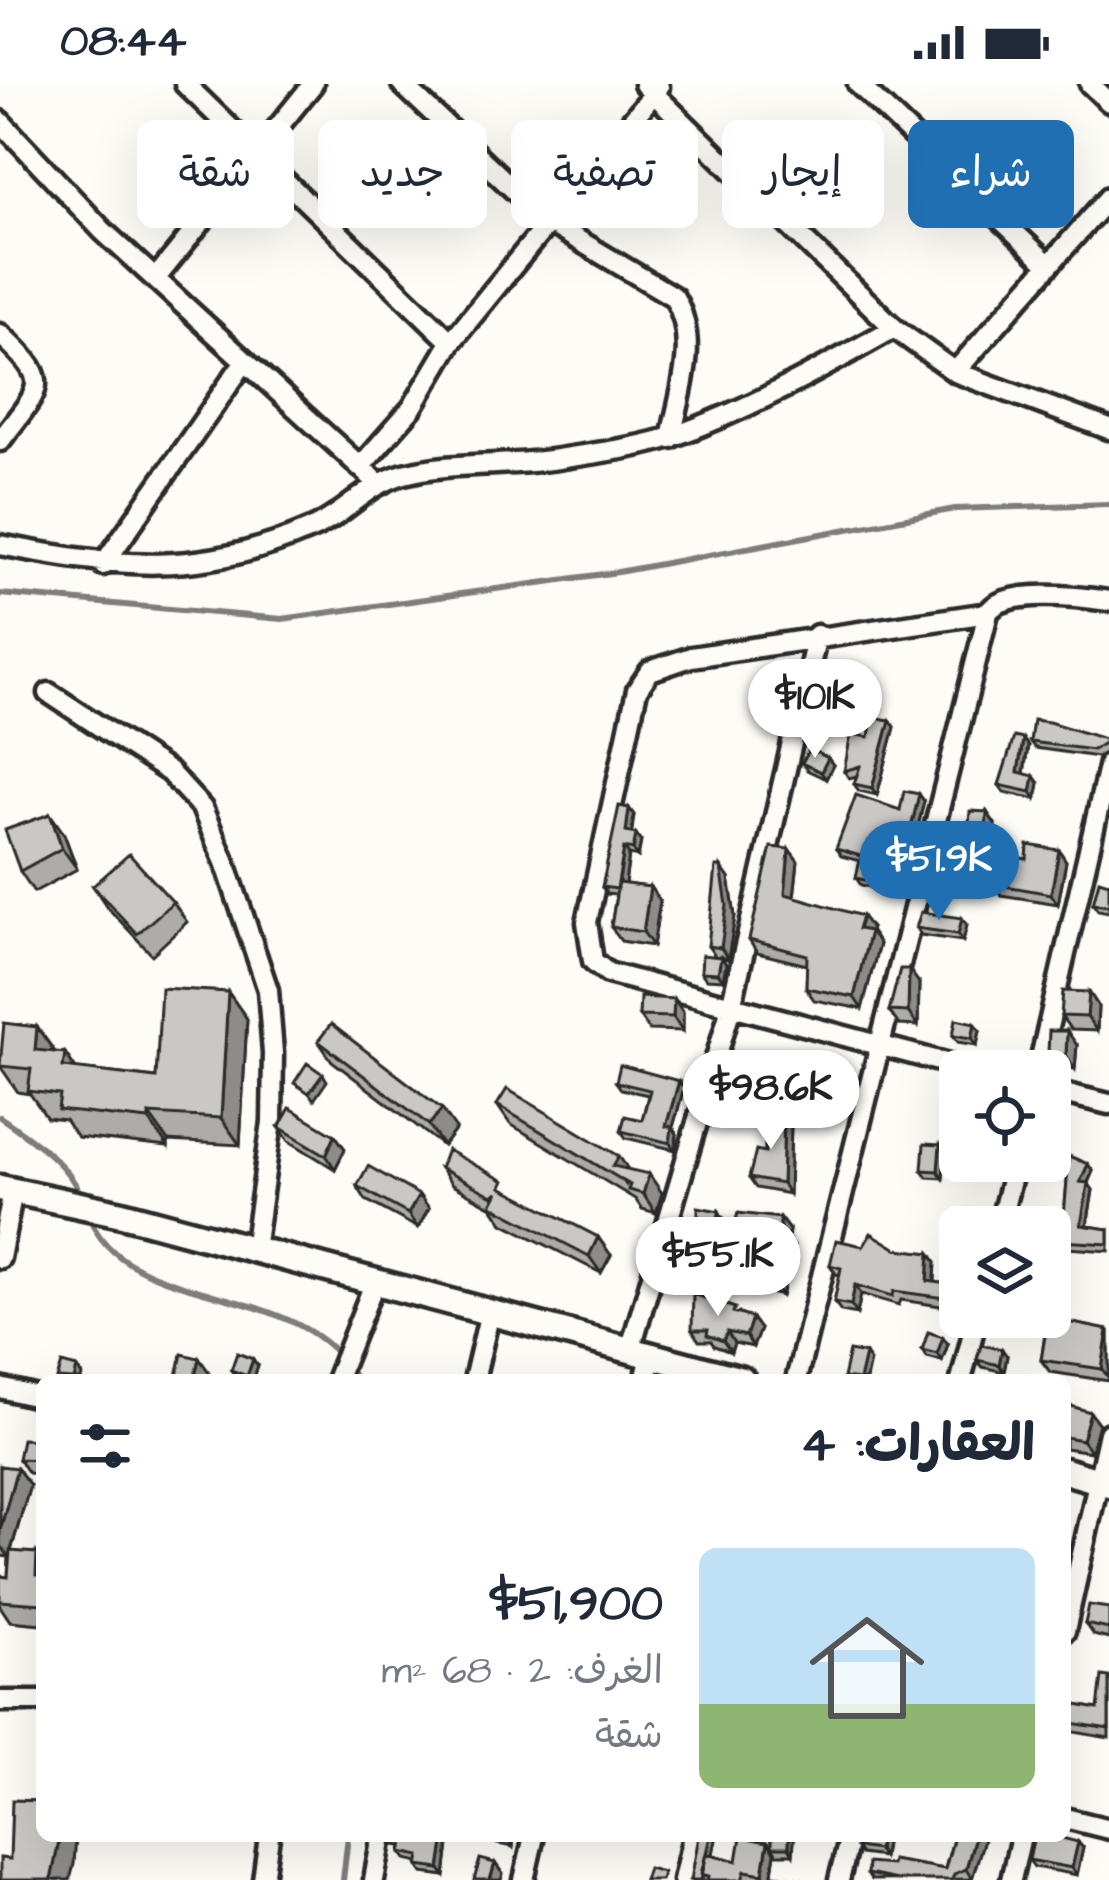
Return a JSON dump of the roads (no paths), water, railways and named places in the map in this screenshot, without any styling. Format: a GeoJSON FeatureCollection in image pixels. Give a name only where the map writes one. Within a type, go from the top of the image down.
{"type":"FeatureCollection","features":[{"type":"Feature","properties":{"kind":"street"},"geometry":{"type":"LineString","coordinates":[[184,84],[222,120]]}},
{"type":"Feature","properties":{"kind":"street"},"geometry":{"type":"LineString","coordinates":[[285,120],[314,84]]}},
{"type":"Feature","properties":{"kind":"street"},"geometry":{"type":"LineString","coordinates":[[402,84],[511,187]]}},
{"type":"Feature","properties":{"kind":"street"},"geometry":{"type":"LineString","coordinates":[[858,84],[1049,265]]}},
{"type":"Feature","properties":{"kind":"street"},"geometry":{"type":"LineString","coordinates":[[1090,84],[1109,102]]}},
{"type":"Feature","properties":{"kind":"street"},"geometry":{"type":"LineString","coordinates":[[627,120],[653,87],[894,328],[955,372],[1109,429]]}},
{"type":"Feature","properties":{"kind":"street"},"geometry":{"type":"LineString","coordinates":[[0,121],[103,231],[378,483]]}},
{"type":"Feature","properties":{"kind":"street"},"geometry":{"type":"LineString","coordinates":[[294,189],[451,343]]}},
{"type":"Feature","properties":{"kind":"street"},"geometry":{"type":"LineString","coordinates":[[955,372],[1109,197]]}},
{"type":"Feature","properties":{"kind":"street"},"geometry":{"type":"LineString","coordinates":[[155,278],[197,228]]}},
{"type":"Feature","properties":{"kind":"street"},"geometry":{"type":"LineString","coordinates":[[360,467],[412,408],[451,343],[543,228]]}},
{"type":"Feature","properties":{"kind":"street"},"geometry":{"type":"LineString","coordinates":[[558,228],[674,297],[684,314],[688,353],[671,438]]}},
{"type":"Feature","properties":{"kind":"street"},"geometry":{"type":"LineString","coordinates":[[0,545],[103,565],[184,566],[245,556],[318,527],[378,483],[407,473],[558,459],[671,438],[797,383],[894,328]]}},
{"type":"Feature","properties":{"kind":"street"},"geometry":{"type":"LineString","coordinates":[[0,334],[36,367],[37,378],[31,400],[0,441]]}},
{"type":"Feature","properties":{"kind":"street"},"geometry":{"type":"LineString","coordinates":[[103,565],[245,361]]}},
{"type":"Feature","properties":{"kind":"street"},"geometry":{"type":"LineString","coordinates":[[939,1061],[624,979],[593,961],[587,922],[637,690],[650,671],[691,656],[988,613],[1004,599],[1069,596],[1109,601]]}},
{"type":"Feature","properties":{"kind":"street"},"geometry":{"type":"LineString","coordinates":[[797,1374],[988,613]]}},
{"type":"Feature","properties":{"kind":"street"},"geometry":{"type":"LineString","coordinates":[[644,1374],[642,1350],[731,1006],[817,635]]}},
{"type":"Feature","properties":{"kind":"street"},"geometry":{"type":"LineString","coordinates":[[49,693],[169,772],[202,808],[225,862],[268,990],[273,1053],[272,1122],[254,1250]]}},
{"type":"Feature","properties":{"kind":"street"},"geometry":{"type":"LineString","coordinates":[[1043,1050],[1109,763]]}},
{"type":"Feature","properties":{"kind":"street"},"geometry":{"type":"LineString","coordinates":[[1071,1095],[1109,1104]]}},
{"type":"Feature","properties":{"kind":"street"},"geometry":{"type":"LineString","coordinates":[[0,1258],[14,1191],[122,1214],[722,1374]]}},
{"type":"Feature","properties":{"kind":"street"},"geometry":{"type":"LineString","coordinates":[[338,1374],[374,1284]]}},
{"type":"Feature","properties":{"kind":"street"},"geometry":{"type":"LineString","coordinates":[[475,1374],[490,1312]]}},
{"type":"Feature","properties":{"kind":"street"},"geometry":{"type":"LineString","coordinates":[[962,1374],[971,1338]]}},
{"type":"Feature","properties":{"kind":"street"},"geometry":{"type":"LineString","coordinates":[[0,1388],[36,1397]]}},
{"type":"Feature","properties":{"kind":"street"},"geometry":{"type":"LineString","coordinates":[[1071,1607],[1103,1482],[1109,1433]]}},
{"type":"Feature","properties":{"kind":"street"},"geometry":{"type":"LineString","coordinates":[[1071,1474],[1103,1482]]}},
{"type":"Feature","properties":{"kind":"street"},"geometry":{"type":"LineString","coordinates":[[0,1701],[36,1701]]}},
{"type":"Feature","properties":{"kind":"street"},"geometry":{"type":"LineString","coordinates":[[1071,1819],[1109,1828]]}},
{"type":"Feature","properties":{"kind":"street"},"geometry":{"type":"LineString","coordinates":[[263,1880],[268,1842]]}},
{"type":"Feature","properties":{"kind":"street"},"geometry":{"type":"LineString","coordinates":[[374,1880],[381,1842]]}},
{"type":"Feature","properties":{"kind":"street"},"geometry":{"type":"LineString","coordinates":[[524,1880],[533,1842]]}},
{"type":"Feature","properties":{"kind":"street"},"geometry":{"type":"LineString","coordinates":[[683,1880],[692,1842]]}},
{"type":"Feature","properties":{"kind":"street"},"geometry":{"type":"LineString","coordinates":[[839,1880],[848,1842]]}},
{"type":"Feature","properties":{"kind":"street"},"geometry":{"type":"LineString","coordinates":[[1011,1880],[1020,1842]]}},
{"type":"Feature","properties":{"kind":"waterway"},"geometry":{"type":"LineString","coordinates":[[0,594],[282,619],[618,572],[955,509],[1109,504]]}},
{"type":"Feature","properties":{"kind":"waterway"},"geometry":{"type":"LineString","coordinates":[[0,1117],[58,1163],[82,1198]]}},
{"type":"Feature","properties":{"kind":"waterway"},"geometry":{"type":"LineString","coordinates":[[89,1216],[108,1247],[138,1268],[297,1324],[331,1347],[351,1374]]}},
{"type":"Feature","properties":{"kind":"waterway"},"geometry":{"type":"LineString","coordinates":[[343,1880],[347,1842]]}}]}
